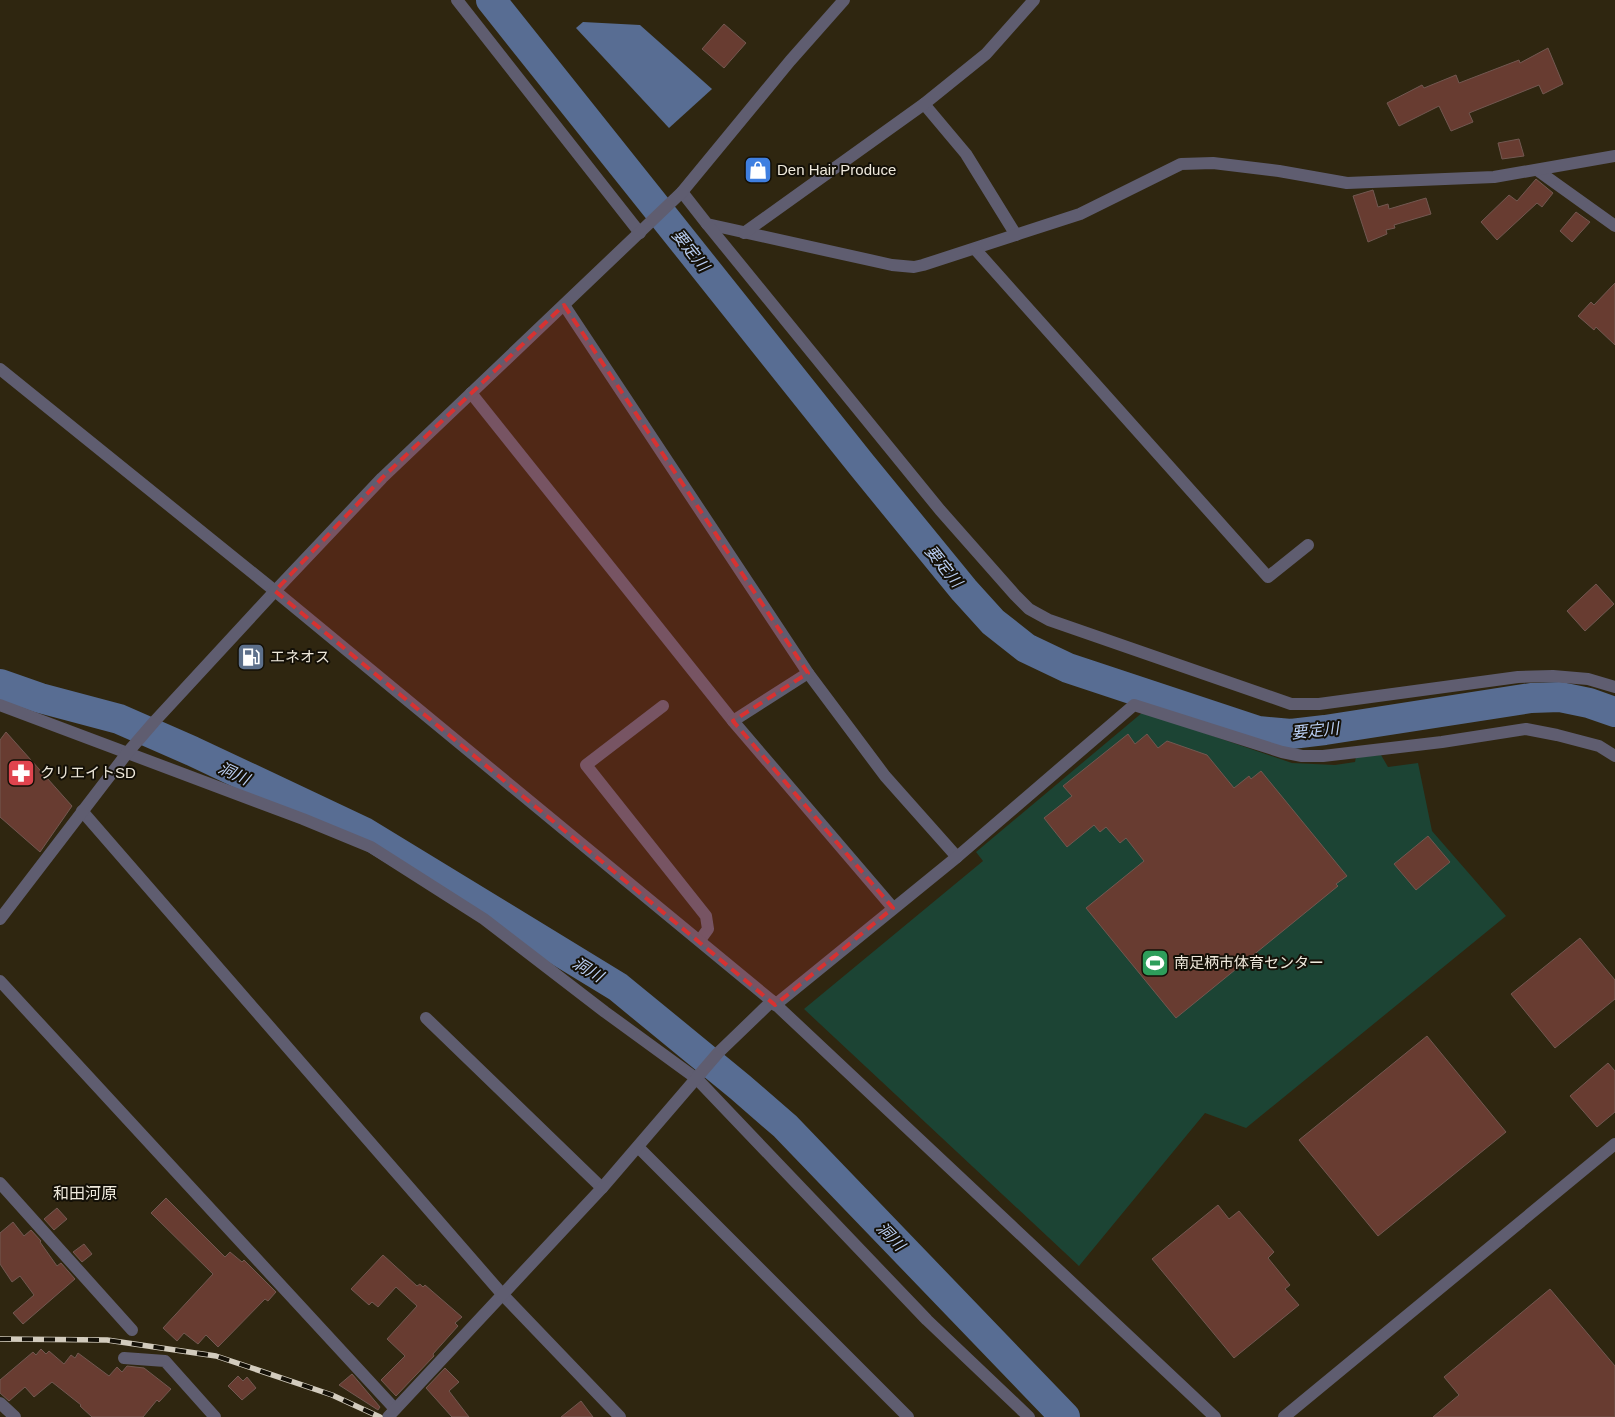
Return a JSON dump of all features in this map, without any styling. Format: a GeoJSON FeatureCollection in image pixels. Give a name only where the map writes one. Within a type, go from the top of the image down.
{"type":"FeatureCollection","features":[{"type":"Feature","properties":{"kind":"street"},"geometry":{"type":"LineString","coordinates":[[457,0],[640,233]]}},
{"type":"Feature","properties":{"kind":"street"},"geometry":{"type":"LineString","coordinates":[[0,919],[128,752],[154,722],[382,478],[682,192],[790,61],[844,0]]}},
{"type":"Feature","properties":{"kind":"street"},"geometry":{"type":"LineString","coordinates":[[744,233],[924,104],[986,54],[1034,0]]}},
{"type":"Feature","properties":{"kind":"street"},"geometry":{"type":"LineString","coordinates":[[924,104],[966,154],[1016,235]]}},
{"type":"Feature","properties":{"kind":"street"},"geometry":{"type":"LineString","coordinates":[[707,224],[892,265],[914,267],[1080,214],[1181,164],[1213,163],[1279,171],[1347,183],[1494,177],[1615,156]]}},
{"type":"Feature","properties":{"kind":"street"},"geometry":{"type":"LineString","coordinates":[[1537,170],[1615,226]]}},
{"type":"Feature","properties":{"kind":"street"},"geometry":{"type":"LineString","coordinates":[[682,192],[940,510],[1015,595],[1029,608],[1049,620],[1291,704],[1319,704],[1518,677],[1553,676],[1588,679],[1615,687]]}},
{"type":"Feature","properties":{"kind":"street"},"geometry":{"type":"LineString","coordinates":[[975,249],[1268,577],[1308,545]]}},
{"type":"Feature","properties":{"kind":"street"},"geometry":{"type":"LineString","coordinates":[[564,305],[808,673],[885,776],[957,857]]}},
{"type":"Feature","properties":{"kind":"street"},"geometry":{"type":"LineString","coordinates":[[0,369],[275,591],[774,1003],[1215,1417]]}},
{"type":"Feature","properties":{"kind":"street"},"geometry":{"type":"LineString","coordinates":[[471,393],[733,721],[893,908]]}},
{"type":"Feature","properties":{"kind":"street"},"geometry":{"type":"LineString","coordinates":[[733,721],[808,673]]}},
{"type":"Feature","properties":{"kind":"street"},"geometry":{"type":"LineString","coordinates":[[0,705],[128,752],[154,764],[303,820],[371,848],[484,919],[605,1012],[700,1076],[927,1320],[1029,1417]]}},
{"type":"Feature","properties":{"kind":"street"},"geometry":{"type":"LineString","coordinates":[[0,981],[392,1413],[602,1188],[718,1053],[774,1003],[957,857],[1134,705],[1282,752],[1302,756],[1322,756],[1396,748],[1526,730],[1557,735],[1599,746],[1615,756]]}},
{"type":"Feature","properties":{"kind":"street"},"geometry":{"type":"LineString","coordinates":[[664,706],[586,765],[706,916],[708,929],[700,940]]}},
{"type":"Feature","properties":{"kind":"street"},"geometry":{"type":"LineString","coordinates":[[82,811],[502,1294],[620,1417]]}},
{"type":"Feature","properties":{"kind":"street"},"geometry":{"type":"LineString","coordinates":[[426,1018],[602,1188]]}},
{"type":"Feature","properties":{"kind":"street"},"geometry":{"type":"LineString","coordinates":[[1284,1417],[1615,1144]]}},
{"type":"Feature","properties":{"kind":"street"},"geometry":{"type":"LineString","coordinates":[[638,1147],[908,1417]]}},
{"type":"Feature","properties":{"kind":"street"},"geometry":{"type":"LineString","coordinates":[[0,1183],[132,1330]]}},
{"type":"Feature","properties":{"kind":"street"},"geometry":{"type":"LineString","coordinates":[[124,1358],[165,1361],[215,1417]]}},
{"type":"Feature","properties":{"kind":"street"},"geometry":{"type":"LineString","coordinates":[[0,1404],[15,1417]]}},
{"type":"Feature","properties":{"kind":"highlighted area"},"geometry":{"type":"Polygon","coordinates":[[[564,305],[808,673],[733,721],[893,908],[775,1005],[275,591],[382,478],[564,305]]]}},
{"type":"Feature","properties":{"kind":"green space","name":"南足柄市体育センター"},"geometry":{"type":"Polygon","coordinates":[[[1143,712],[1292,763],[1335,765],[1355,762],[1356,757],[1381,755],[1388,767],[1418,763],[1432,831],[1506,916],[1246,1128],[1205,1113],[1079,1266],[804,1009],[983,861],[976,852],[1143,712]]]}},
{"type":"Feature","properties":{"kind":"water"},"geometry":{"type":"Polygon","coordinates":[[[583,22],[640,25],[712,89],[669,128],[576,28],[583,22]]]}},
{"type":"Feature","properties":{"kind":"building"},"geometry":{"type":"Polygon","coordinates":[[[724,24],[746,43],[724,68],[702,49],[724,24]]]}},
{"type":"Feature","properties":{"kind":"building"},"geometry":{"type":"Polygon","coordinates":[[[1548,48],[1563,84],[1543,94],[1539,85],[1469,113],[1473,122],[1451,131],[1439,106],[1399,126],[1387,103],[1422,85],[1424,88],[1456,75],[1459,83],[1519,60],[1520,63],[1548,48]]]}},
{"type":"Feature","properties":{"kind":"building"},"geometry":{"type":"Polygon","coordinates":[[[1519,139],[1524,156],[1502,159],[1498,143],[1519,139]]]}},
{"type":"Feature","properties":{"kind":"building"},"geometry":{"type":"Polygon","coordinates":[[[1536,179],[1553,193],[1542,207],[1537,203],[1497,240],[1481,222],[1509,195],[1517,201],[1536,179]]]}},
{"type":"Feature","properties":{"kind":"building"},"geometry":{"type":"Polygon","coordinates":[[[1373,190],[1378,207],[1388,204],[1389,209],[1426,198],[1431,214],[1394,225],[1395,228],[1386,230],[1387,234],[1368,242],[1353,196],[1373,190]]]}},
{"type":"Feature","properties":{"kind":"building"},"geometry":{"type":"Polygon","coordinates":[[[1576,212],[1590,222],[1572,242],[1560,231],[1576,212]]]}},
{"type":"Feature","properties":{"kind":"building"},"geometry":{"type":"Polygon","coordinates":[[[1615,283],[1615,345],[1596,327],[1594,330],[1578,316],[1591,302],[1594,305],[1615,283]]]}},
{"type":"Feature","properties":{"kind":"building"},"geometry":{"type":"Polygon","coordinates":[[[1596,584],[1614,604],[1585,631],[1567,611],[1596,584]]]}},
{"type":"Feature","properties":{"kind":"building","name":"クリエイトSD"},"geometry":{"type":"Polygon","coordinates":[[[6,732],[72,806],[40,852],[0,817],[0,740],[6,732]]]}},
{"type":"Feature","properties":{"kind":"building"},"geometry":{"type":"Polygon","coordinates":[[[1128,734],[1135,744],[1147,734],[1158,748],[1167,741],[1207,755],[1234,788],[1249,776],[1251,779],[1261,771],[1347,876],[1336,884],[1338,886],[1176,1018],[1086,908],[1144,861],[1126,838],[1120,843],[1106,827],[1100,832],[1094,825],[1067,847],[1044,818],[1072,796],[1063,786],[1128,734]]]}},
{"type":"Feature","properties":{"kind":"building"},"geometry":{"type":"Polygon","coordinates":[[[1428,836],[1450,862],[1416,890],[1394,864],[1428,836]]]}},
{"type":"Feature","properties":{"kind":"building"},"geometry":{"type":"Polygon","coordinates":[[[1580,938],[1615,980],[1615,999],[1555,1048],[1511,994],[1580,938]]]}},
{"type":"Feature","properties":{"kind":"building"},"geometry":{"type":"Polygon","coordinates":[[[1427,1036],[1506,1132],[1378,1236],[1299,1140],[1427,1036]]]}},
{"type":"Feature","properties":{"kind":"building"},"geometry":{"type":"Polygon","coordinates":[[[1608,1063],[1615,1071],[1615,1112],[1597,1127],[1570,1096],[1608,1063]]]}},
{"type":"Feature","properties":{"kind":"building"},"geometry":{"type":"Polygon","coordinates":[[[166,1198],[225,1257],[230,1252],[242,1262],[244,1260],[276,1292],[268,1301],[265,1299],[218,1347],[206,1335],[198,1344],[184,1333],[177,1341],[163,1328],[213,1274],[151,1213],[166,1198]]]}},
{"type":"Feature","properties":{"kind":"building"},"geometry":{"type":"Polygon","coordinates":[[[1218,1205],[1229,1219],[1239,1211],[1274,1252],[1268,1258],[1290,1285],[1285,1289],[1299,1305],[1234,1358],[1152,1259],[1218,1205]]]}},
{"type":"Feature","properties":{"kind":"building"},"geometry":{"type":"Polygon","coordinates":[[[57,1208],[67,1219],[54,1230],[44,1219],[57,1208]]]}},
{"type":"Feature","properties":{"kind":"building"},"geometry":{"type":"Polygon","coordinates":[[[13,1222],[24,1236],[31,1230],[41,1241],[57,1266],[61,1263],[75,1279],[23,1324],[13,1313],[34,1295],[20,1276],[12,1282],[0,1264],[0,1233],[13,1222]]]}},
{"type":"Feature","properties":{"kind":"building"},"geometry":{"type":"Polygon","coordinates":[[[84,1244],[92,1254],[82,1262],[73,1252],[84,1244]]]}},
{"type":"Feature","properties":{"kind":"building"},"geometry":{"type":"Polygon","coordinates":[[[383,1255],[417,1286],[420,1284],[423,1287],[425,1285],[462,1317],[455,1323],[458,1326],[433,1354],[434,1356],[396,1396],[381,1380],[405,1356],[387,1339],[417,1306],[396,1287],[378,1307],[372,1302],[369,1305],[351,1289],[383,1255]]]}},
{"type":"Feature","properties":{"kind":"building"},"geometry":{"type":"Polygon","coordinates":[[[1550,1289],[1615,1366],[1615,1417],[1433,1417],[1459,1395],[1444,1377],[1550,1289]]]}},
{"type":"Feature","properties":{"kind":"building"},"geometry":{"type":"Polygon","coordinates":[[[41,1349],[46,1354],[49,1351],[64,1364],[71,1355],[75,1358],[78,1353],[109,1376],[117,1367],[122,1372],[127,1366],[144,1368],[171,1389],[159,1402],[157,1400],[143,1417],[92,1417],[81,1405],[52,1382],[34,1397],[25,1387],[9,1401],[0,1393],[0,1380],[33,1352],[36,1355],[41,1349]]]}},
{"type":"Feature","properties":{"kind":"building"},"geometry":{"type":"Polygon","coordinates":[[[445,1368],[459,1382],[449,1391],[469,1417],[452,1417],[426,1388],[445,1368]]]}},
{"type":"Feature","properties":{"kind":"building"},"geometry":{"type":"Polygon","coordinates":[[[352,1374],[380,1407],[378,1410],[339,1385],[352,1374]]]}},
{"type":"Feature","properties":{"kind":"building"},"geometry":{"type":"Polygon","coordinates":[[[238,1376],[243,1381],[247,1377],[256,1388],[242,1400],[228,1386],[238,1376]]]}},
{"type":"Feature","properties":{"kind":"building"},"geometry":{"type":"Polygon","coordinates":[[[581,1401],[593,1417],[561,1417],[581,1401]]]}},
{"type":"Feature","properties":{"kind":"waterway","name":"要定川"},"geometry":{"type":"LineString","coordinates":[[491,0],[861,464],[964,590],[993,622],[1026,648],[1068,668],[1258,731],[1291,734],[1325,730],[1531,698],[1560,697],[1589,703],[1615,712]]}},
{"type":"Feature","properties":{"kind":"waterway","name":"洞川"},"geometry":{"type":"LineString","coordinates":[[0,684],[40,698],[119,719],[192,751],[364,832],[618,987],[785,1126],[1065,1417]]}},
{"type":"Feature","properties":{"kind":"railway"},"geometry":{"type":"LineString","coordinates":[[0,1339],[107,1340],[216,1356],[332,1395],[380,1417]]}},
{"type":"Feature","properties":{"kind":"place","name":"Den Hair Produce"},"geometry":{"type":"Point","coordinates":[758,170]}},
{"type":"Feature","properties":{"kind":"place","name":"エネオス"},"geometry":{"type":"Point","coordinates":[251,657]}},
{"type":"Feature","properties":{"kind":"place","name":"クリエイトSD"},"geometry":{"type":"Point","coordinates":[21,773]}},
{"type":"Feature","properties":{"kind":"place","name":"南足柄市体育センター"},"geometry":{"type":"Point","coordinates":[1155,963]}},
{"type":"Feature","properties":{"kind":"district","name":"和田河原"},"geometry":{"type":"Point","coordinates":[85,1193]}}]}
